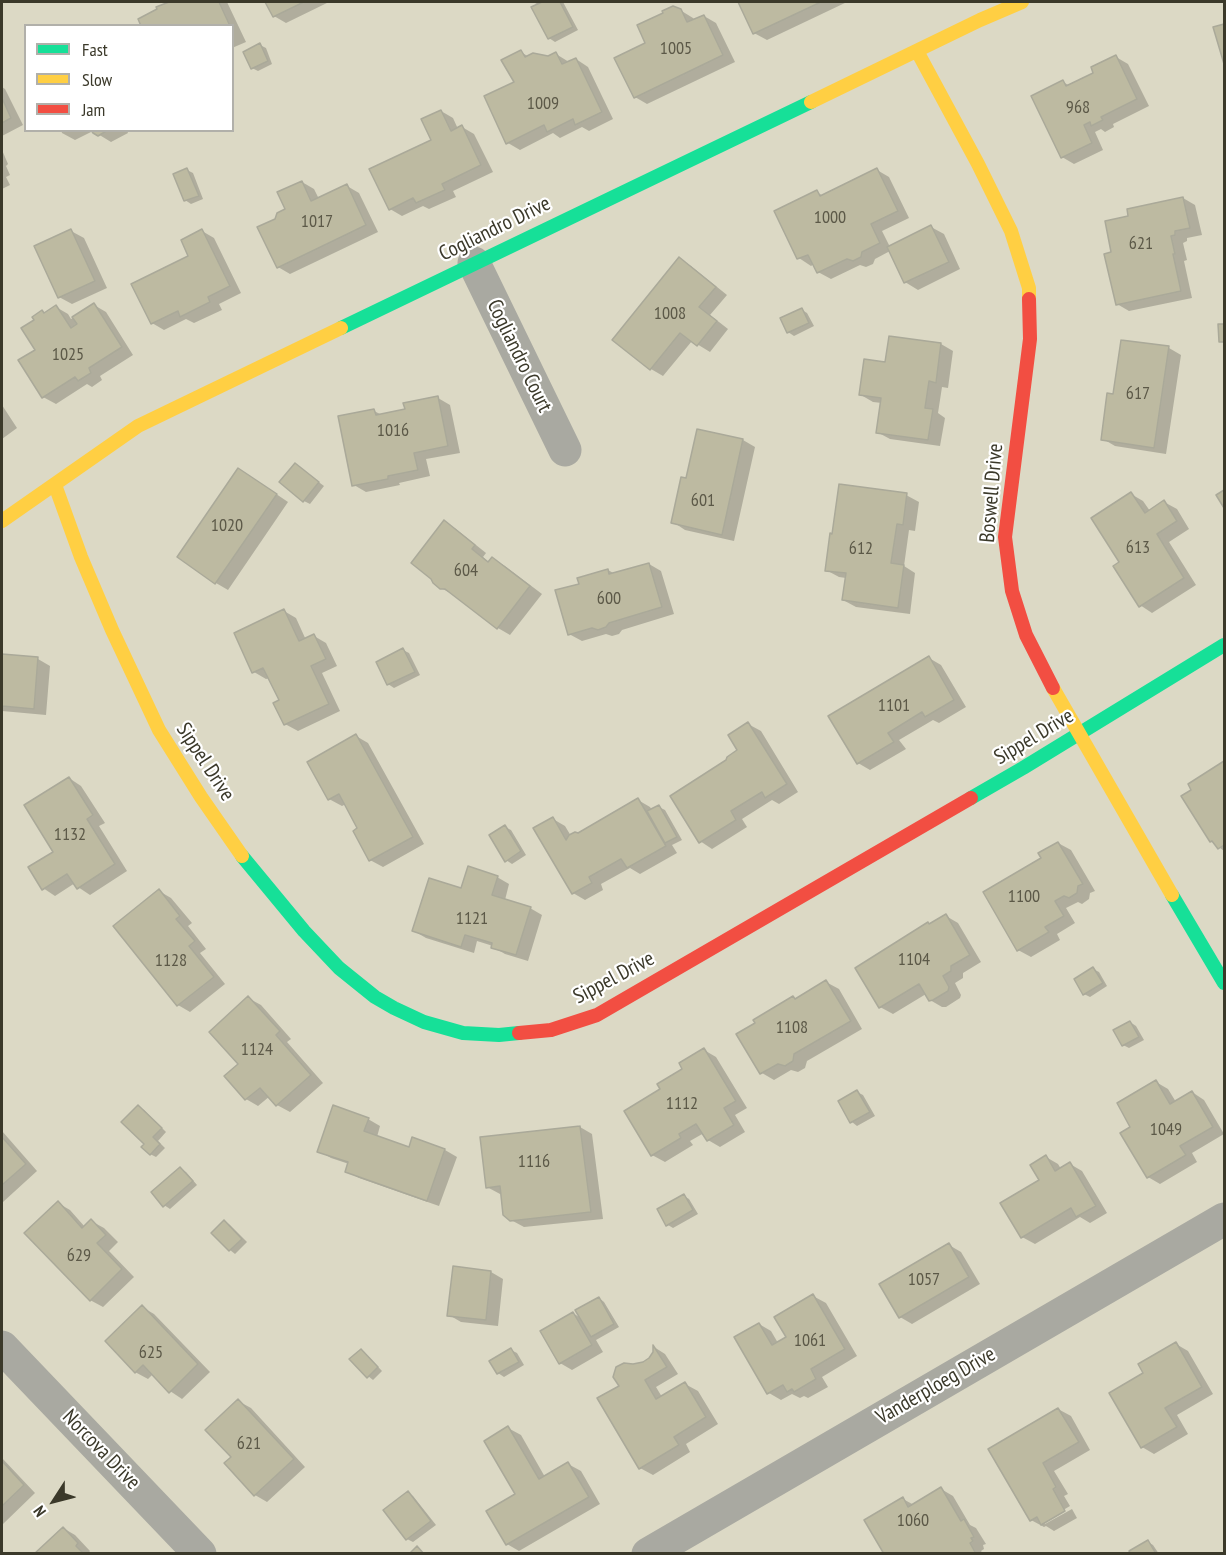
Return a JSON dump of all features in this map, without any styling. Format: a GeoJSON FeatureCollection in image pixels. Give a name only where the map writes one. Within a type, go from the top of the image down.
{"type":"FeatureCollection","features":[{"type":"Feature","properties":{"kind":"street","name":"Cogliandro Drive"},"geometry":{"type":"LineString","coordinates":[[2,521],[138,426],[980,20],[1022,2]]}},
{"type":"Feature","properties":{"kind":"street","name":"Boswell Drive"},"geometry":{"type":"LineString","coordinates":[[918,51],[1011,231],[1029,288],[1030,339],[1005,537],[1012,591],[1026,635],[1079,735],[1224,983]]}},
{"type":"Feature","properties":{"kind":"street","name":"Cogliandro Court"},"geometry":{"type":"LineString","coordinates":[[474,263],[565,450]]}},
{"type":"Feature","properties":{"kind":"street","name":"Sippel Drive"},"geometry":{"type":"LineString","coordinates":[[55,485],[81,557],[159,730],[235,848],[304,931],[339,968],[375,997],[394,1008],[424,1022],[463,1033],[499,1035],[551,1030],[597,1015],[1079,735],[1224,645]]}},
{"type":"Feature","properties":{"kind":"street","name":"Vanderploeg Drive"},"geometry":{"type":"LineString","coordinates":[[648,1554],[1224,1219]]}},
{"type":"Feature","properties":{"kind":"street","name":"Norcova Drive"},"geometry":{"type":"LineString","coordinates":[[2,1347],[200,1554]]}},
{"type":"Feature","properties":{"kind":"building"},"geometry":{"type":"Polygon","coordinates":[[[169,2],[219,2],[229,24],[140,24],[138,19],[157,9],[156,7],[169,2]]]}},
{"type":"Feature","properties":{"kind":"building"},"geometry":{"type":"Polygon","coordinates":[[[265,2],[304,2],[273,17],[265,2]]]}},
{"type":"Feature","properties":{"kind":"building"},"geometry":{"type":"Polygon","coordinates":[[[542,2],[560,2],[573,27],[548,39],[531,7],[542,2]]]}},
{"type":"Feature","properties":{"kind":"building"},"geometry":{"type":"Polygon","coordinates":[[[738,2],[821,2],[753,34],[738,2]]]}},
{"type":"Feature","properties":{"kind":"building"},"geometry":{"type":"Polygon","coordinates":[[[673,6],[681,9],[687,22],[704,15],[723,55],[634,98],[614,58],[645,43],[637,25],[673,6]]]}},
{"type":"Feature","properties":{"kind":"building"},"geometry":{"type":"Polygon","coordinates":[[[1224,24],[1224,64],[1213,27],[1224,24]]]}},
{"type":"Feature","properties":{"kind":"building"},"geometry":{"type":"Polygon","coordinates":[[[260,43],[268,61],[251,69],[243,52],[260,43]]]}},
{"type":"Feature","properties":{"kind":"building"},"geometry":{"type":"Polygon","coordinates":[[[521,50],[525,57],[533,53],[548,56],[556,52],[562,64],[576,58],[602,112],[575,125],[573,119],[547,132],[544,125],[506,144],[484,96],[514,82],[501,60],[521,50]]]}},
{"type":"Feature","properties":{"kind":"building"},"geometry":{"type":"Polygon","coordinates":[[[1116,55],[1137,99],[1101,117],[1103,120],[1091,126],[1090,122],[1084,125],[1092,143],[1061,158],[1031,96],[1063,80],[1066,86],[1093,73],[1091,67],[1116,55]]]}},
{"type":"Feature","properties":{"kind":"building"},"geometry":{"type":"Polygon","coordinates":[[[2,98],[11,118],[2,123],[2,98]]]}},
{"type":"Feature","properties":{"kind":"building"},"geometry":{"type":"Polygon","coordinates":[[[441,110],[451,131],[462,125],[481,165],[442,184],[445,190],[416,203],[413,198],[389,210],[369,169],[431,140],[421,119],[441,110]]]}},
{"type":"Feature","properties":{"kind":"building"},"geometry":{"type":"Polygon","coordinates":[[[92,132],[105,132],[98,136],[92,132]]]}},
{"type":"Feature","properties":{"kind":"building"},"geometry":{"type":"Polygon","coordinates":[[[187,168],[199,196],[184,201],[173,174],[187,168]]]}},
{"type":"Feature","properties":{"kind":"building"},"geometry":{"type":"Polygon","coordinates":[[[877,168],[898,211],[871,224],[880,243],[862,252],[861,257],[853,261],[847,259],[817,273],[808,255],[797,259],[774,211],[817,190],[820,196],[877,168]]]}},
{"type":"Feature","properties":{"kind":"building"},"geometry":{"type":"Polygon","coordinates":[[[302,181],[311,201],[347,184],[366,225],[277,268],[257,227],[275,219],[277,213],[285,209],[277,192],[302,181]]]}},
{"type":"Feature","properties":{"kind":"building"},"geometry":{"type":"Polygon","coordinates":[[[1183,197],[1190,228],[1175,231],[1175,235],[1171,236],[1181,291],[1116,305],[1104,254],[1111,252],[1105,221],[1128,216],[1127,209],[1183,197]]]}},
{"type":"Feature","properties":{"kind":"building"},"geometry":{"type":"Polygon","coordinates":[[[931,225],[949,262],[904,283],[887,247],[931,225]]]}},
{"type":"Feature","properties":{"kind":"building"},"geometry":{"type":"Polygon","coordinates":[[[71,229],[95,281],[58,298],[34,246],[71,229]]]}},
{"type":"Feature","properties":{"kind":"building"},"geometry":{"type":"Polygon","coordinates":[[[202,229],[230,286],[208,297],[210,302],[180,317],[178,311],[151,324],[131,284],[188,256],[181,240],[202,229]]]}},
{"type":"Feature","properties":{"kind":"building"},"geometry":{"type":"Polygon","coordinates":[[[679,257],[716,287],[699,307],[717,321],[697,346],[680,333],[650,370],[612,340],[679,257]]]}},
{"type":"Feature","properties":{"kind":"building"},"geometry":{"type":"Polygon","coordinates":[[[94,303],[122,347],[89,368],[91,373],[78,381],[75,377],[42,398],[18,360],[35,350],[21,328],[34,320],[32,317],[42,310],[44,313],[56,305],[71,328],[77,324],[72,317],[94,303]]]}},
{"type":"Feature","properties":{"kind":"building"},"geometry":{"type":"Polygon","coordinates":[[[802,308],[809,323],[787,333],[780,318],[802,308]]]}},
{"type":"Feature","properties":{"kind":"building"},"geometry":{"type":"Polygon","coordinates":[[[1218,324],[1224,324],[1224,342],[1219,342],[1218,324]]]}},
{"type":"Feature","properties":{"kind":"building"},"geometry":{"type":"Polygon","coordinates":[[[889,336],[941,343],[936,383],[929,381],[925,408],[933,409],[928,440],[876,433],[881,398],[859,395],[864,359],[885,362],[889,336]]]}},
{"type":"Feature","properties":{"kind":"building"},"geometry":{"type":"Polygon","coordinates":[[[1121,340],[1169,346],[1154,448],[1101,440],[1107,393],[1113,394],[1121,340]]]}},
{"type":"Feature","properties":{"kind":"building"},"geometry":{"type":"Polygon","coordinates":[[[438,396],[448,446],[414,453],[418,470],[352,486],[338,416],[374,409],[376,415],[405,409],[403,403],[438,396]]]}},
{"type":"Feature","properties":{"kind":"building"},"geometry":{"type":"Polygon","coordinates":[[[697,429],[743,439],[722,535],[671,523],[681,477],[686,478],[697,429]]]}},
{"type":"Feature","properties":{"kind":"building"},"geometry":{"type":"Polygon","coordinates":[[[295,463],[319,482],[303,502],[279,482],[295,463]]]}},
{"type":"Feature","properties":{"kind":"building"},"geometry":{"type":"Polygon","coordinates":[[[238,468],[277,494],[215,584],[177,557],[238,468]]]}},
{"type":"Feature","properties":{"kind":"building"},"geometry":{"type":"Polygon","coordinates":[[[839,484],[907,493],[903,525],[897,524],[891,563],[904,565],[898,608],[842,600],[846,573],[825,571],[839,484]]]}},
{"type":"Feature","properties":{"kind":"building"},"geometry":{"type":"Polygon","coordinates":[[[1224,490],[1224,508],[1216,495],[1224,490]]]}},
{"type":"Feature","properties":{"kind":"building"},"geometry":{"type":"Polygon","coordinates":[[[1131,492],[1145,513],[1164,500],[1177,521],[1157,534],[1184,578],[1139,607],[1113,566],[1119,562],[1091,518],[1131,492]]]}},
{"type":"Feature","properties":{"kind":"building"},"geometry":{"type":"Polygon","coordinates":[[[444,520],[475,545],[472,549],[488,562],[492,557],[530,586],[497,629],[445,589],[440,589],[411,563],[444,520]]]}},
{"type":"Feature","properties":{"kind":"building"},"geometry":{"type":"Polygon","coordinates":[[[649,563],[662,607],[609,623],[598,630],[592,628],[568,635],[555,590],[579,584],[577,578],[608,569],[609,574],[649,563]]]}},
{"type":"Feature","properties":{"kind":"building"},"geometry":{"type":"Polygon","coordinates":[[[284,609],[299,641],[314,634],[326,659],[311,666],[329,704],[284,725],[273,703],[279,700],[263,668],[252,673],[234,633],[284,609]]]}},
{"type":"Feature","properties":{"kind":"building"},"geometry":{"type":"Polygon","coordinates":[[[403,648],[415,672],[387,685],[376,662],[403,648]]]}},
{"type":"Feature","properties":{"kind":"building"},"geometry":{"type":"Polygon","coordinates":[[[2,654],[38,657],[34,709],[2,706],[2,654]]]}},
{"type":"Feature","properties":{"kind":"building"},"geometry":{"type":"Polygon","coordinates":[[[929,656],[954,700],[925,717],[922,712],[888,733],[894,742],[857,764],[828,716],[929,656]]]}},
{"type":"Feature","properties":{"kind":"building"},"geometry":{"type":"Polygon","coordinates":[[[748,722],[787,784],[765,798],[762,792],[731,811],[736,820],[699,843],[670,796],[726,760],[737,750],[728,735],[748,722]]]}},
{"type":"Feature","properties":{"kind":"building"},"geometry":{"type":"Polygon","coordinates":[[[356,734],[413,837],[369,861],[353,831],[357,828],[339,794],[328,800],[307,762],[356,734]]]}},
{"type":"Feature","properties":{"kind":"building"},"geometry":{"type":"Polygon","coordinates":[[[1224,761],[1224,845],[1218,849],[1212,841],[1210,842],[1181,796],[1191,790],[1188,784],[1224,761]]]}},
{"type":"Feature","properties":{"kind":"building"},"geometry":{"type":"Polygon","coordinates":[[[69,777],[93,815],[87,819],[115,864],[77,889],[67,874],[42,890],[28,867],[53,852],[24,805],[69,777]]]}},
{"type":"Feature","properties":{"kind":"building"},"geometry":{"type":"Polygon","coordinates":[[[638,798],[666,846],[627,868],[621,859],[589,877],[592,883],[572,894],[533,828],[553,817],[566,840],[569,835],[578,833],[638,798]]]}},
{"type":"Feature","properties":{"kind":"building"},"geometry":{"type":"Polygon","coordinates":[[[659,805],[677,837],[665,843],[647,811],[659,805]]]}},
{"type":"Feature","properties":{"kind":"building"},"geometry":{"type":"Polygon","coordinates":[[[505,825],[521,851],[505,862],[489,835],[505,825]]]}},
{"type":"Feature","properties":{"kind":"building"},"geometry":{"type":"Polygon","coordinates":[[[1058,842],[1083,884],[1078,886],[1077,893],[1069,898],[1064,896],[1055,901],[1064,916],[1045,927],[1049,932],[1017,951],[983,892],[1041,858],[1038,853],[1058,842]]]}},
{"type":"Feature","properties":{"kind":"building"},"geometry":{"type":"Polygon","coordinates":[[[468,866],[498,876],[492,895],[531,907],[516,955],[491,948],[492,943],[465,935],[461,947],[412,931],[429,878],[461,888],[468,866]]]}},
{"type":"Feature","properties":{"kind":"building"},"geometry":{"type":"Polygon","coordinates":[[[159,889],[180,916],[176,919],[195,941],[189,946],[214,977],[177,1006],[113,926],[159,889]]]}},
{"type":"Feature","properties":{"kind":"building"},"geometry":{"type":"Polygon","coordinates":[[[946,914],[970,955],[951,966],[951,971],[943,976],[949,987],[948,991],[929,1001],[919,984],[879,1008],[855,968],[928,922],[929,924],[946,914]]]}},
{"type":"Feature","properties":{"kind":"building"},"geometry":{"type":"Polygon","coordinates":[[[1093,967],[1103,983],[1083,995],[1074,979],[1093,967]]]}},
{"type":"Feature","properties":{"kind":"building"},"geometry":{"type":"Polygon","coordinates":[[[826,980],[851,1021],[794,1054],[793,1061],[785,1066],[778,1064],[760,1074],[736,1034],[755,1023],[753,1020],[793,996],[795,999],[826,980]]]}},
{"type":"Feature","properties":{"kind":"building"},"geometry":{"type":"Polygon","coordinates":[[[248,996],[280,1031],[276,1035],[311,1075],[276,1106],[260,1088],[245,1100],[224,1076],[238,1064],[209,1032],[248,996]]]}},
{"type":"Feature","properties":{"kind":"building"},"geometry":{"type":"Polygon","coordinates":[[[1130,1021],[1139,1037],[1122,1046],[1113,1030],[1130,1021]]]}},
{"type":"Feature","properties":{"kind":"building"},"geometry":{"type":"Polygon","coordinates":[[[704,1048],[736,1101],[724,1108],[734,1125],[707,1141],[696,1124],[679,1134],[681,1138],[651,1156],[624,1111],[660,1089],[657,1084],[682,1069],[679,1063],[704,1048]]]}},
{"type":"Feature","properties":{"kind":"building"},"geometry":{"type":"Polygon","coordinates":[[[1156,1080],[1170,1104],[1192,1091],[1213,1127],[1180,1146],[1186,1155],[1147,1178],[1120,1133],[1130,1127],[1117,1103],[1156,1080]]]}},
{"type":"Feature","properties":{"kind":"building"},"geometry":{"type":"Polygon","coordinates":[[[857,1090],[870,1112],[850,1123],[838,1101],[857,1090]]]}},
{"type":"Feature","properties":{"kind":"building"},"geometry":{"type":"Polygon","coordinates":[[[138,1105],[162,1128],[153,1137],[160,1144],[150,1155],[141,1147],[144,1144],[121,1122],[138,1105]]]}},
{"type":"Feature","properties":{"kind":"building"},"geometry":{"type":"Polygon","coordinates":[[[333,1105],[369,1118],[364,1131],[409,1147],[412,1137],[445,1149],[427,1201],[345,1172],[348,1162],[317,1152],[333,1105]]]}},
{"type":"Feature","properties":{"kind":"building"},"geometry":{"type":"Polygon","coordinates":[[[580,1126],[591,1212],[510,1221],[503,1215],[500,1186],[486,1188],[480,1137],[580,1126]]]}},
{"type":"Feature","properties":{"kind":"building"},"geometry":{"type":"Polygon","coordinates":[[[2,1137],[26,1164],[2,1185],[2,1137]]]}},
{"type":"Feature","properties":{"kind":"building"},"geometry":{"type":"Polygon","coordinates":[[[1046,1155],[1055,1171],[1070,1162],[1096,1206],[1076,1217],[1071,1208],[1021,1238],[1000,1203],[1039,1180],[1030,1165],[1046,1155]]]}},
{"type":"Feature","properties":{"kind":"building"},"geometry":{"type":"Polygon","coordinates":[[[180,1167],[193,1181],[163,1207],[151,1192],[180,1167]]]}},
{"type":"Feature","properties":{"kind":"building"},"geometry":{"type":"Polygon","coordinates":[[[684,1194],[693,1210],[666,1226],[657,1209],[684,1194]]]}},
{"type":"Feature","properties":{"kind":"building"},"geometry":{"type":"Polygon","coordinates":[[[58,1201],[82,1228],[91,1219],[106,1235],[97,1243],[122,1269],[90,1301],[24,1233],[58,1201]]]}},
{"type":"Feature","properties":{"kind":"building"},"geometry":{"type":"Polygon","coordinates":[[[224,1220],[242,1239],[229,1251],[211,1233],[224,1220]]]}},
{"type":"Feature","properties":{"kind":"building"},"geometry":{"type":"Polygon","coordinates":[[[949,1243],[969,1277],[899,1318],[879,1284],[949,1243]]]}},
{"type":"Feature","properties":{"kind":"building"},"geometry":{"type":"Polygon","coordinates":[[[453,1266],[491,1271],[486,1320],[447,1316],[453,1266]]]}},
{"type":"Feature","properties":{"kind":"building"},"geometry":{"type":"Polygon","coordinates":[[[813,1294],[845,1349],[811,1369],[816,1379],[794,1392],[792,1389],[787,1392],[783,1385],[767,1394],[734,1337],[759,1323],[772,1345],[786,1337],[774,1317],[813,1294]]]}},
{"type":"Feature","properties":{"kind":"building"},"geometry":{"type":"Polygon","coordinates":[[[599,1297],[614,1324],[591,1337],[575,1310],[599,1297]]]}},
{"type":"Feature","properties":{"kind":"building"},"geometry":{"type":"Polygon","coordinates":[[[142,1305],[198,1364],[169,1393],[143,1365],[135,1373],[105,1341],[142,1305]]]}},
{"type":"Feature","properties":{"kind":"building"},"geometry":{"type":"Polygon","coordinates":[[[573,1312],[592,1345],[559,1364],[540,1331],[573,1312]]]}},
{"type":"Feature","properties":{"kind":"building"},"geometry":{"type":"Polygon","coordinates":[[[1176,1342],[1202,1387],[1165,1408],[1177,1427],[1141,1448],[1109,1393],[1143,1373],[1138,1364],[1176,1342]]]}},
{"type":"Feature","properties":{"kind":"building"},"geometry":{"type":"Polygon","coordinates":[[[653,1345],[667,1367],[645,1380],[656,1399],[685,1382],[706,1417],[674,1437],[679,1445],[639,1469],[597,1398],[619,1386],[613,1377],[616,1367],[624,1363],[643,1362],[653,1352],[653,1345]]]}},
{"type":"Feature","properties":{"kind":"building"},"geometry":{"type":"Polygon","coordinates":[[[511,1348],[519,1362],[497,1374],[489,1361],[511,1348]]]}},
{"type":"Feature","properties":{"kind":"building"},"geometry":{"type":"Polygon","coordinates":[[[361,1349],[378,1367],[367,1378],[349,1359],[361,1349]]]}},
{"type":"Feature","properties":{"kind":"building"},"geometry":{"type":"Polygon","coordinates":[[[238,1399],[294,1459],[254,1496],[224,1463],[231,1457],[205,1430],[238,1399]]]}},
{"type":"Feature","properties":{"kind":"building"},"geometry":{"type":"Polygon","coordinates":[[[1058,1408],[1079,1442],[1043,1463],[1056,1487],[1053,1489],[1065,1511],[1041,1525],[1037,1517],[1030,1521],[988,1449],[1058,1408]]]}},
{"type":"Feature","properties":{"kind":"building"},"geometry":{"type":"Polygon","coordinates":[[[508,1426],[539,1479],[568,1462],[589,1497],[506,1545],[486,1511],[515,1494],[484,1441],[508,1426]]]}},
{"type":"Feature","properties":{"kind":"building"},"geometry":{"type":"Polygon","coordinates":[[[2,1461],[24,1485],[2,1506],[2,1461]]]}},
{"type":"Feature","properties":{"kind":"building"},"geometry":{"type":"Polygon","coordinates":[[[941,1487],[961,1521],[964,1519],[974,1537],[971,1538],[973,1541],[970,1543],[976,1554],[884,1554],[864,1520],[903,1497],[908,1507],[941,1487]]]}},
{"type":"Feature","properties":{"kind":"building"},"geometry":{"type":"Polygon","coordinates":[[[408,1491],[431,1521],[406,1540],[383,1510],[408,1491]]]}},
{"type":"Feature","properties":{"kind":"building"},"geometry":{"type":"Polygon","coordinates":[[[63,1527],[78,1543],[76,1546],[84,1554],[34,1554],[63,1527]]]}},
{"type":"Feature","properties":{"kind":"building"},"geometry":{"type":"Polygon","coordinates":[[[1148,1540],[1156,1554],[1131,1554],[1129,1551],[1148,1540]]]}},
{"type":"Feature","properties":{"kind":"building"},"geometry":{"type":"Polygon","coordinates":[[[417,1546],[424,1554],[409,1554],[417,1546]]]}},
{"type":"Feature","properties":{"kind":"traffic: fast"},"geometry":{"type":"LineString","coordinates":[[341,328],[811,102]]}},
{"type":"Feature","properties":{"kind":"traffic: fast"},"geometry":{"type":"LineString","coordinates":[[971,798],[1224,645]]}},
{"type":"Feature","properties":{"kind":"traffic: fast"},"geometry":{"type":"LineString","coordinates":[[242,856],[304,931],[339,968],[375,997],[424,1022],[463,1033],[499,1035],[519,1033]]}},
{"type":"Feature","properties":{"kind":"traffic: fast"},"geometry":{"type":"LineString","coordinates":[[1172,895],[1224,983]]}},
{"type":"Feature","properties":{"kind":"traffic: slow"},"geometry":{"type":"LineString","coordinates":[[811,102],[1022,2]]}},
{"type":"Feature","properties":{"kind":"traffic: slow"},"geometry":{"type":"LineString","coordinates":[[917,51],[1011,231],[1029,288],[1029,299]]}},
{"type":"Feature","properties":{"kind":"traffic: slow"},"geometry":{"type":"LineString","coordinates":[[2,521],[138,426],[341,328]]}},
{"type":"Feature","properties":{"kind":"traffic: slow"},"geometry":{"type":"LineString","coordinates":[[55,485],[81,557],[159,730],[242,856]]}},
{"type":"Feature","properties":{"kind":"traffic: slow"},"geometry":{"type":"LineString","coordinates":[[1053,688],[1172,895]]}},
{"type":"Feature","properties":{"kind":"traffic: jam"},"geometry":{"type":"LineString","coordinates":[[1029,299],[1030,339],[1005,537],[1012,591],[1026,635],[1053,688]]}},
{"type":"Feature","properties":{"kind":"traffic: jam"},"geometry":{"type":"LineString","coordinates":[[519,1033],[551,1030],[597,1015],[971,798]]}}]}
